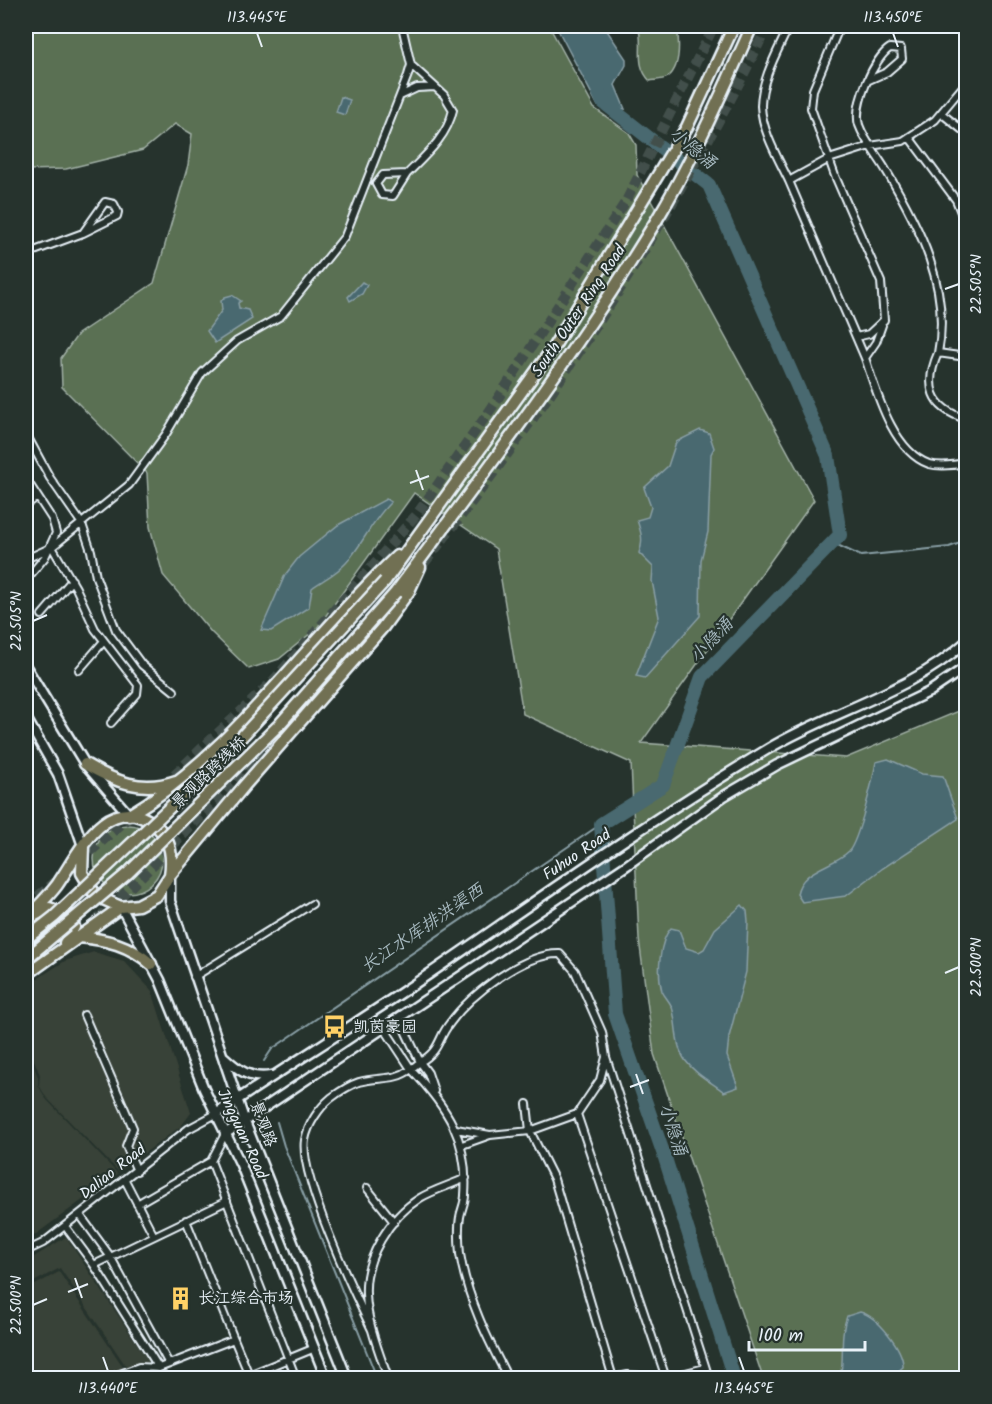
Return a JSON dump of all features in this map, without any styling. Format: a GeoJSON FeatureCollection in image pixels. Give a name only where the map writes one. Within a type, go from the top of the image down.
{"type":"FeatureCollection","features":[{"type":"Feature","properties":{"kind":"highway","name":"South Outer Ring Road"},"geometry":{"type":"LineString","coordinates":[[385,580],[553,348],[641,208],[687,128],[734,26]]}},
{"type":"Feature","properties":{"kind":"highway","name":"South Outer Ring Road"},"geometry":{"type":"LineString","coordinates":[[396,592],[564,363],[657,220],[701,139],[752,26]]}},
{"type":"Feature","properties":{"kind":"highway"},"geometry":{"type":"LineString","coordinates":[[129,816],[182,779],[285,678],[365,585],[417,537]]}},
{"type":"Feature","properties":{"kind":"highway"},"geometry":{"type":"LineString","coordinates":[[26,975],[58,950],[122,907],[147,902],[161,891],[170,875],[383,627],[409,591],[429,549]]}},
{"type":"Feature","properties":{"kind":"highway","name":"景观路跨线桥"},"geometry":{"type":"LineString","coordinates":[[26,939],[54,917],[222,757],[385,580]]}},
{"type":"Feature","properties":{"kind":"highway","name":"景观路跨线桥"},"geometry":{"type":"LineString","coordinates":[[26,958],[128,873],[279,725],[396,592]]}},
{"type":"Feature","properties":{"kind":"highway"},"geometry":{"type":"LineString","coordinates":[[86,764],[110,778],[136,786],[164,785],[182,779]]}},
{"type":"Feature","properties":{"kind":"highway"},"geometry":{"type":"LineString","coordinates":[[26,919],[55,888],[90,833],[101,823],[114,817],[129,816],[155,825],[164,835],[172,861],[170,875]]}},
{"type":"Feature","properties":{"kind":"highway"},"geometry":{"type":"LineString","coordinates":[[83,846],[80,860],[87,886],[96,896],[122,907]]}},
{"type":"Feature","properties":{"kind":"highway"},"geometry":{"type":"LineString","coordinates":[[26,919],[49,908],[69,915],[74,927],[58,950]]}},
{"type":"Feature","properties":{"kind":"highway"},"geometry":{"type":"LineString","coordinates":[[78,937],[113,942],[139,953],[151,964]]}},
{"type":"Feature","properties":{"kind":"street"},"geometry":{"type":"LineString","coordinates":[[789,26],[769,74],[761,105],[765,127],[865,358],[889,422],[900,440],[914,454],[929,464],[951,466],[966,464]]}},
{"type":"Feature","properties":{"kind":"street"},"geometry":{"type":"LineString","coordinates":[[840,26],[813,90],[812,108],[829,159],[881,282],[884,320],[876,342],[865,358]]}},
{"type":"Feature","properties":{"kind":"street"},"geometry":{"type":"LineString","coordinates":[[400,27],[411,64],[444,95],[453,110],[450,125],[439,141],[408,173],[393,196],[382,195],[378,191],[376,184],[383,175],[408,173]]}},
{"type":"Feature","properties":{"kind":"street"},"geometry":{"type":"LineString","coordinates":[[869,80],[896,65],[902,59],[901,49],[890,48],[882,53],[860,95],[859,124],[912,215],[931,261],[942,319],[938,353],[931,376],[934,396],[943,408],[966,419]]}},
{"type":"Feature","properties":{"kind":"street"},"geometry":{"type":"LineString","coordinates":[[26,559],[51,547],[129,485],[166,434],[202,374],[237,341],[281,316],[345,236],[411,64]]}},
{"type":"Feature","properties":{"kind":"street"},"geometry":{"type":"LineString","coordinates":[[789,181],[829,159],[870,146],[903,141],[941,112],[966,83]]}},
{"type":"Feature","properties":{"kind":"street"},"geometry":{"type":"LineString","coordinates":[[400,96],[417,88],[435,87]]}},
{"type":"Feature","properties":{"kind":"street"},"geometry":{"type":"LineString","coordinates":[[941,112],[966,133]]}},
{"type":"Feature","properties":{"kind":"street"},"geometry":{"type":"LineString","coordinates":[[909,137],[956,200],[966,225]]}},
{"type":"Feature","properties":{"kind":"street"},"geometry":{"type":"LineString","coordinates":[[26,254],[83,233],[117,216],[118,212],[114,204],[105,202],[100,206],[83,233]]}},
{"type":"Feature","properties":{"kind":"street"},"geometry":{"type":"LineString","coordinates":[[856,337],[869,334],[884,320]]}},
{"type":"Feature","properties":{"kind":"street"},"geometry":{"type":"LineString","coordinates":[[938,353],[966,357]]}},
{"type":"Feature","properties":{"kind":"street"},"geometry":{"type":"LineString","coordinates":[[26,434],[50,478],[82,524],[109,618],[124,644],[142,665],[174,691]]}},
{"type":"Feature","properties":{"kind":"street"},"geometry":{"type":"LineString","coordinates":[[26,479],[56,527],[51,547],[26,580]]}},
{"type":"Feature","properties":{"kind":"street"},"geometry":{"type":"LineString","coordinates":[[26,505],[38,497]]}},
{"type":"Feature","properties":{"kind":"street"},"geometry":{"type":"LineString","coordinates":[[51,547],[72,580],[95,629],[140,689],[111,723]]}},
{"type":"Feature","properties":{"kind":"street"},"geometry":{"type":"LineString","coordinates":[[42,615],[72,580]]}},
{"type":"Feature","properties":{"kind":"street"},"geometry":{"type":"LineString","coordinates":[[79,670],[104,640]]}},
{"type":"Feature","properties":{"kind":"street","name":"Fuhuo Road"},"geometry":{"type":"LineString","coordinates":[[216,1114],[622,842],[770,748],[830,718],[893,691],[945,661],[966,642]]}},
{"type":"Feature","properties":{"kind":"street"},"geometry":{"type":"LineString","coordinates":[[26,667],[86,764],[129,816]]}},
{"type":"Feature","properties":{"kind":"street"},"geometry":{"type":"LineString","coordinates":[[137,1204],[211,1161],[225,1134],[627,865],[724,796],[777,765],[929,692],[966,667]]}},
{"type":"Feature","properties":{"kind":"street"},"geometry":{"type":"LineString","coordinates":[[26,718],[58,774],[83,846]]}},
{"type":"Feature","properties":{"kind":"street","name":"景观路"},"geometry":{"type":"LineString","coordinates":[[170,875],[170,901],[245,1122],[347,1378]]}},
{"type":"Feature","properties":{"kind":"street"},"geometry":{"type":"LineString","coordinates":[[194,977],[312,904]]}},
{"type":"Feature","properties":{"kind":"street","name":"Jingguan Road"},"geometry":{"type":"LineString","coordinates":[[122,907],[141,939],[216,1114],[241,1165],[326,1378]]}},
{"type":"Feature","properties":{"kind":"street"},"geometry":{"type":"LineString","coordinates":[[388,1378],[372,1330],[309,1177],[305,1142],[310,1126],[330,1099],[360,1082],[402,1076],[431,1056],[440,1044],[447,1025],[462,1008],[523,963],[548,954],[560,954],[575,971],[602,1032],[606,1057],[709,1378]]}},
{"type":"Feature","properties":{"kind":"street"},"geometry":{"type":"LineString","coordinates":[[84,1015],[133,1128],[126,1146],[136,1171]]}},
{"type":"Feature","properties":{"kind":"street"},"geometry":{"type":"LineString","coordinates":[[399,1018],[462,1145],[466,1178],[465,1198],[459,1220],[460,1253],[469,1293],[508,1378]]}},
{"type":"Feature","properties":{"kind":"street"},"geometry":{"type":"LineString","coordinates":[[384,1028],[411,1069],[435,1094]]}},
{"type":"Feature","properties":{"kind":"street"},"geometry":{"type":"LineString","coordinates":[[222,1055],[238,1070],[254,1077],[274,1076]]}},
{"type":"Feature","properties":{"kind":"street"},"geometry":{"type":"LineString","coordinates":[[462,1145],[490,1136],[530,1131],[577,1114],[600,1080],[606,1057]]}},
{"type":"Feature","properties":{"kind":"street"},"geometry":{"type":"LineString","coordinates":[[527,1104],[530,1131],[554,1179],[612,1378],[628,1375],[666,1378],[705,1368]]}},
{"type":"Feature","properties":{"kind":"street","name":"Daliao Road"},"geometry":{"type":"LineString","coordinates":[[26,1250],[43,1243],[188,1129],[216,1114]]}},
{"type":"Feature","properties":{"kind":"street"},"geometry":{"type":"LineString","coordinates":[[577,1114],[666,1378]]}},
{"type":"Feature","properties":{"kind":"street"},"geometry":{"type":"LineString","coordinates":[[456,1129],[490,1136]]}},
{"type":"Feature","properties":{"kind":"street"},"geometry":{"type":"LineString","coordinates":[[211,1161],[296,1378]]}},
{"type":"Feature","properties":{"kind":"street"},"geometry":{"type":"LineString","coordinates":[[372,1330],[366,1294],[367,1277],[374,1255],[394,1222],[421,1197],[466,1178]]}},
{"type":"Feature","properties":{"kind":"street"},"geometry":{"type":"LineString","coordinates":[[125,1180],[154,1236]]}},
{"type":"Feature","properties":{"kind":"street"},"geometry":{"type":"LineString","coordinates":[[367,1188],[394,1222]]}},
{"type":"Feature","properties":{"kind":"street"},"geometry":{"type":"LineString","coordinates":[[94,1265],[226,1201]]}},
{"type":"Feature","properties":{"kind":"street"},"geometry":{"type":"LineString","coordinates":[[80,1215],[110,1256],[170,1364]]}},
{"type":"Feature","properties":{"kind":"street"},"geometry":{"type":"LineString","coordinates":[[186,1220],[249,1375],[315,1348]]}},
{"type":"Feature","properties":{"kind":"street"},"geometry":{"type":"LineString","coordinates":[[65,1226],[94,1265],[159,1368]]}},
{"type":"Feature","properties":{"kind":"street"},"geometry":{"type":"LineString","coordinates":[[109,1378],[139,1367],[159,1368],[234,1339]]}},
{"type":"Feature","properties":{"kind":"shaded area"},"geometry":{"type":"Polygon","coordinates":[[[94,952],[124,961],[152,991],[191,1113],[181,1126],[119,1172],[46,1097],[39,1085],[40,1075],[26,1040],[26,986],[65,961],[94,952]]]}},
{"type":"Feature","properties":{"kind":"shaded area"},"geometry":{"type":"Polygon","coordinates":[[[26,1046],[38,1077],[38,1085],[46,1099],[118,1174],[28,1240],[26,1237],[26,1046]]]}},
{"type":"Feature","properties":{"kind":"shaded area"},"geometry":{"type":"Polygon","coordinates":[[[66,1237],[149,1362],[126,1366],[60,1268],[26,1286],[26,1262],[66,1237]]]}},
{"type":"Feature","properties":{"kind":"shaded area"},"geometry":{"type":"Polygon","coordinates":[[[59,1272],[124,1368],[102,1378],[26,1378],[26,1290],[59,1272]]]}},
{"type":"Feature","properties":{"kind":"green space"},"geometry":{"type":"Polygon","coordinates":[[[26,26],[549,26],[594,108],[629,133],[636,145],[637,175],[814,500],[641,743],[846,758],[966,708],[966,1378],[763,1378],[654,1054],[639,939],[631,763],[523,714],[496,549],[414,493],[317,628],[279,659],[249,669],[211,632],[163,575],[150,527],[147,473],[62,387],[61,358],[78,334],[154,283],[188,165],[192,134],[175,124],[143,150],[66,169],[26,170],[26,26]]]}},
{"type":"Feature","properties":{"kind":"green space"},"geometry":{"type":"Polygon","coordinates":[[[638,26],[677,26],[677,60],[672,73],[666,78],[650,81],[645,74],[642,68],[638,26]]]}},
{"type":"Feature","properties":{"kind":"green space"},"geometry":{"type":"Polygon","coordinates":[[[121,825],[135,825],[147,830],[157,840],[162,859],[157,878],[147,888],[135,893],[121,893],[109,888],[99,878],[94,866],[94,852],[99,840],[109,830],[121,825]]]}},
{"type":"Feature","properties":{"kind":"water"},"geometry":{"type":"Polygon","coordinates":[[[556,26],[604,26],[626,59],[626,65],[615,85],[625,109],[598,106],[556,26]]]}},
{"type":"Feature","properties":{"kind":"water"},"geometry":{"type":"Polygon","coordinates":[[[341,97],[350,100],[345,115],[336,112],[341,97]]]}},
{"type":"Feature","properties":{"kind":"water"},"geometry":{"type":"Polygon","coordinates":[[[362,282],[367,285],[362,294],[350,301],[348,297],[362,282]]]}},
{"type":"Feature","properties":{"kind":"water"},"geometry":{"type":"Polygon","coordinates":[[[232,295],[241,301],[238,303],[239,308],[248,310],[252,319],[215,343],[207,331],[222,310],[221,301],[232,295]]]}},
{"type":"Feature","properties":{"kind":"water"},"geometry":{"type":"Polygon","coordinates":[[[700,430],[709,433],[714,448],[711,454],[708,532],[701,560],[700,616],[645,678],[636,676],[659,617],[652,581],[653,567],[639,553],[642,540],[637,520],[648,517],[651,507],[644,488],[668,466],[676,442],[700,430]]]}},
{"type":"Feature","properties":{"kind":"water"},"geometry":{"type":"Polygon","coordinates":[[[386,499],[391,502],[378,516],[346,563],[312,588],[309,607],[271,631],[261,630],[285,575],[299,557],[338,525],[386,499]]]}},
{"type":"Feature","properties":{"kind":"water"},"geometry":{"type":"Polygon","coordinates":[[[888,759],[922,774],[943,776],[958,819],[883,868],[846,896],[802,902],[797,894],[805,879],[849,851],[861,822],[876,762],[888,759]]]}},
{"type":"Feature","properties":{"kind":"water"},"geometry":{"type":"Polygon","coordinates":[[[742,905],[747,911],[748,921],[746,972],[729,1037],[727,1056],[738,1087],[724,1092],[693,1070],[682,1054],[672,1008],[662,991],[660,958],[664,941],[671,928],[679,930],[686,948],[699,952],[704,949],[715,929],[742,905]]]}},
{"type":"Feature","properties":{"kind":"water"},"geometry":{"type":"Polygon","coordinates":[[[860,1312],[881,1326],[899,1351],[903,1367],[895,1374],[886,1377],[840,1378],[847,1316],[860,1312]]]}},
{"type":"Feature","properties":{"kind":"waterway","name":"小隐涌"},"geometry":{"type":"LineString","coordinates":[[599,93],[603,102],[709,185],[828,456],[840,535],[702,677],[663,785],[601,824],[615,1014],[665,1158],[734,1378]]}},
{"type":"Feature","properties":{"kind":"waterway"},"geometry":{"type":"LineString","coordinates":[[833,543],[861,556],[949,547],[966,541]]}},
{"type":"Feature","properties":{"kind":"waterway","name":"长江水库排洪渠西"},"geometry":{"type":"LineString","coordinates":[[264,1061],[272,1049],[601,824]]}},
{"type":"Feature","properties":{"kind":"waterway","name":"长江水库排洪渠西"},"geometry":{"type":"LineString","coordinates":[[277,1122],[284,1146],[377,1378]]}},
{"type":"Feature","properties":{"kind":"tunnel"},"geometry":{"type":"LineString","coordinates":[[163,785],[273,681],[417,514],[493,406],[626,201],[714,26]]}},
{"type":"Feature","properties":{"kind":"tunnel"},"geometry":{"type":"LineString","coordinates":[[415,575],[529,424],[634,267],[698,158],[743,76],[767,26]]}},
{"type":"Feature","properties":{"kind":"tunnel"},"geometry":{"type":"LineString","coordinates":[[98,919],[252,764],[326,683],[396,599]]}},
{"type":"Feature","properties":{"kind":"tunnel"},"geometry":{"type":"LineString","coordinates":[[79,862],[137,810]]}},
{"type":"Feature","properties":{"kind":"tunnel"},"geometry":{"type":"LineString","coordinates":[[26,906],[60,878]]}},
{"type":"Feature","properties":{"kind":"place","name":"凯茵豪园"},"geometry":{"type":"Point","coordinates":[335,1027]}},
{"type":"Feature","properties":{"kind":"place","name":"长江综合市场"},"geometry":{"type":"Point","coordinates":[180,1298]}}]}
